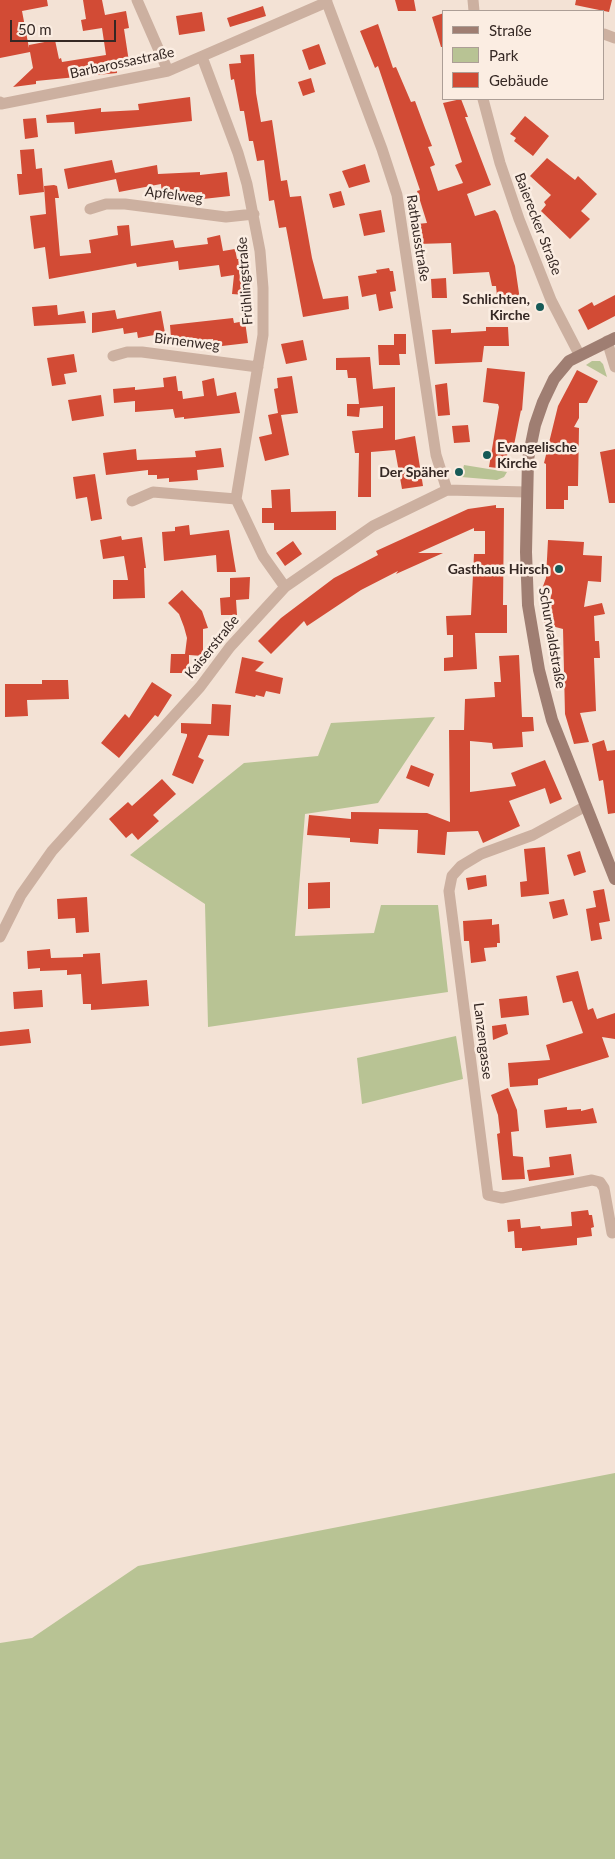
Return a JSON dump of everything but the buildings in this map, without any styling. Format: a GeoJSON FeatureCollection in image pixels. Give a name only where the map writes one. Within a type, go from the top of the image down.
{"type":"FeatureCollection","features":[{"type":"Feature","properties":{"kind":"main road","name":"Schurwaldstraße"},"geometry":{"type":"LineString","coordinates":[[611,340],[579,354],[561,369],[543,402],[530,450],[526,492],[528,605],[539,670],[552,720],[615,880]]}},
{"type":"Feature","properties":{"kind":"street"},"geometry":{"type":"LineString","coordinates":[[136,0],[168,71]]}},
{"type":"Feature","properties":{"kind":"street","name":"Barbarossastraße"},"geometry":{"type":"LineString","coordinates":[[1,103],[168,71],[326,1]]}},
{"type":"Feature","properties":{"kind":"street","name":"Rathausstraße"},"geometry":{"type":"LineString","coordinates":[[326,1],[382,149],[397,195],[436,455],[447,490]]}},
{"type":"Feature","properties":{"kind":"street","name":"Frühlingstraße"},"geometry":{"type":"LineString","coordinates":[[202,57],[238,153],[254,214],[263,288],[263,335],[236,499]]}},
{"type":"Feature","properties":{"kind":"street","name":"Baierecker Straße"},"geometry":{"type":"LineString","coordinates":[[483,100],[500,163],[519,219],[551,300],[579,354]]}},
{"type":"Feature","properties":{"kind":"street","name":"Apfelweg"},"geometry":{"type":"LineString","coordinates":[[90,209],[106,204],[125,204],[226,217],[254,214]]}},
{"type":"Feature","properties":{"kind":"street"},"geometry":{"type":"LineString","coordinates":[[611,340],[615,367]]}},
{"type":"Feature","properties":{"kind":"street","name":"Birnenweg"},"geometry":{"type":"LineString","coordinates":[[113,356],[127,352],[142,352],[258,367]]}},
{"type":"Feature","properties":{"kind":"street","name":"Kaiserstraße"},"geometry":{"type":"LineString","coordinates":[[0,937],[21,895],[52,851],[200,687],[230,647],[285,587],[373,526],[447,490],[526,492]]}},
{"type":"Feature","properties":{"kind":"street"},"geometry":{"type":"LineString","coordinates":[[132,501],[153,492],[236,499],[263,556],[285,587]]}},
{"type":"Feature","properties":{"kind":"street","name":"Lanzengasse"},"geometry":{"type":"LineString","coordinates":[[586,806],[533,835],[482,854],[460,866],[452,876],[450,891],[488,1195],[502,1198],[592,1180],[600,1182],[604,1188],[612,1233]]}},
{"type":"Feature","properties":{"kind":"green space"},"geometry":{"type":"Polygon","coordinates":[[[592,361],[600,361],[603,364],[607,377],[586,365],[592,361]]]}},
{"type":"Feature","properties":{"kind":"green space"},"geometry":{"type":"Polygon","coordinates":[[[464,465],[507,472],[504,477],[497,480],[461,477],[464,465]]]}},
{"type":"Feature","properties":{"kind":"green space"},"geometry":{"type":"Polygon","coordinates":[[[435,717],[378,803],[305,814],[295,936],[374,933],[381,905],[438,905],[448,992],[208,1027],[205,904],[130,855],[244,763],[318,756],[331,723],[435,717]]]}},
{"type":"Feature","properties":{"kind":"green space"},"geometry":{"type":"Polygon","coordinates":[[[456,1036],[463,1079],[362,1104],[357,1058],[456,1036]]]}},
{"type":"Feature","properties":{"kind":"green space"},"geometry":{"type":"Polygon","coordinates":[[[615,1473],[615,1859],[0,1859],[0,1643],[32,1638],[138,1566],[615,1473]]]}},
{"type":"Feature","properties":{"kind":"place","name":"Schlichten, Kirche"},"geometry":{"type":"Point","coordinates":[540,307]}},
{"type":"Feature","properties":{"kind":"place","name":"Evangelische Kirche"},"geometry":{"type":"Point","coordinates":[487,455]}},
{"type":"Feature","properties":{"kind":"place","name":"Der Späher"},"geometry":{"type":"Point","coordinates":[459,472]}},
{"type":"Feature","properties":{"kind":"place","name":"Gasthaus Hirsch"},"geometry":{"type":"Point","coordinates":[559,569]}}]}
